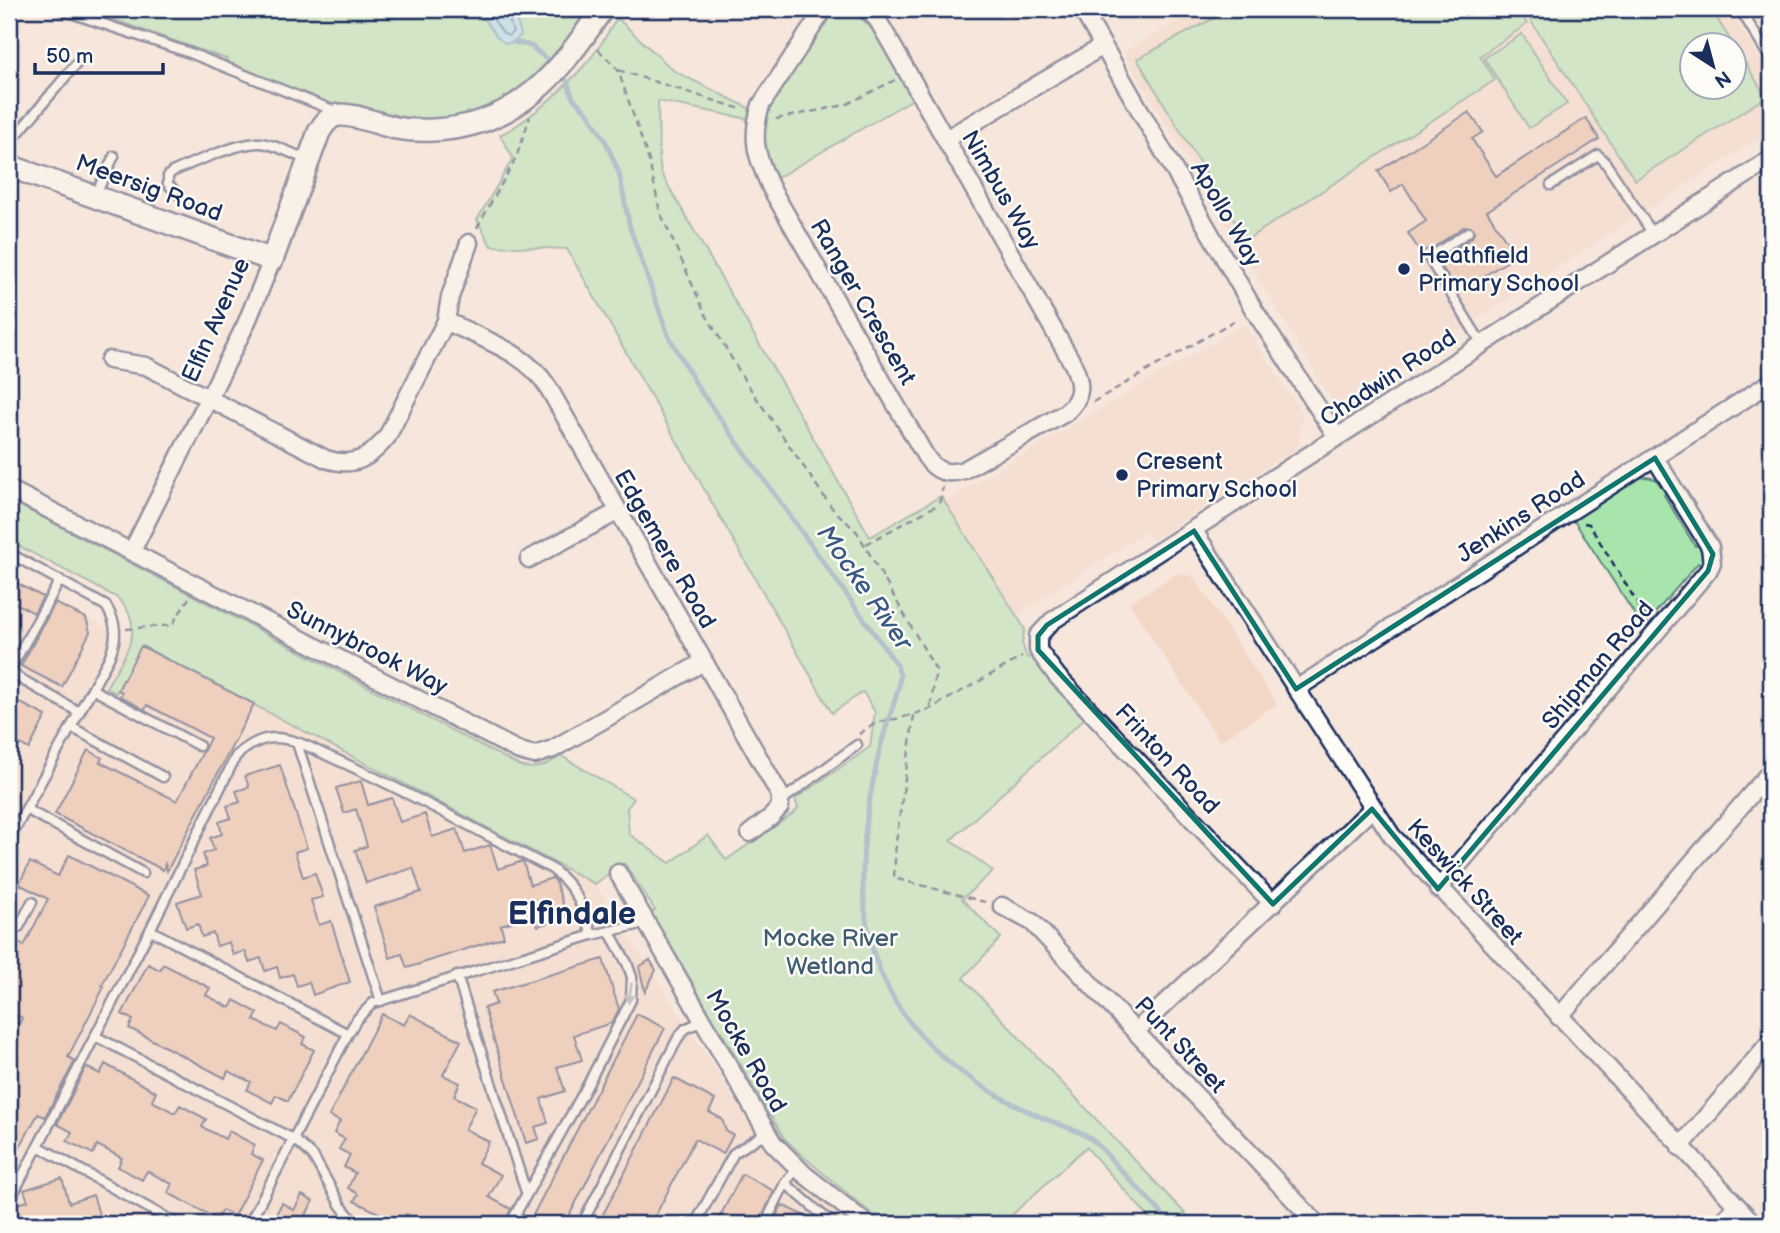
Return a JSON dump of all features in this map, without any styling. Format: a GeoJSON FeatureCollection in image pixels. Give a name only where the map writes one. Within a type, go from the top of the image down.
{"type":"FeatureCollection","features":[{"type":"Feature","properties":{"kind":"street"},"geometry":{"type":"LineString","coordinates":[[342,114],[405,129],[451,129],[489,119],[509,110],[548,80],[602,9]]}},
{"type":"Feature","properties":{"kind":"street"},"geometry":{"type":"LineString","coordinates":[[757,119],[771,87],[824,9]]}},
{"type":"Feature","properties":{"kind":"street","name":"Nimbus Way"},"geometry":{"type":"LineString","coordinates":[[867,9],[877,19],[1073,364],[1081,385],[1077,400]]}},
{"type":"Feature","properties":{"kind":"street","name":"Apollo Way"},"geometry":{"type":"LineString","coordinates":[[1082,9],[1254,310],[1337,437]]}},
{"type":"Feature","properties":{"kind":"street"},"geometry":{"type":"LineString","coordinates":[[946,139],[1102,46]]}},
{"type":"Feature","properties":{"kind":"street","name":"Elfin Avenue"},"geometry":{"type":"LineString","coordinates":[[132,551],[246,324],[323,125],[334,116],[342,114]]}},
{"type":"Feature","properties":{"kind":"street","name":"Ranger Crescent"},"geometry":{"type":"LineString","coordinates":[[757,119],[755,148],[772,190],[926,457],[932,465],[946,473]]}},
{"type":"Feature","properties":{"kind":"street","name":"Chadwin Road"},"geometry":{"type":"LineString","coordinates":[[1038,646],[1038,635],[1052,621],[1771,159]]}},
{"type":"Feature","properties":{"kind":"street","name":"Meersig Road"},"geometry":{"type":"LineString","coordinates":[[9,166],[272,260]]}},
{"type":"Feature","properties":{"kind":"street"},"geometry":{"type":"LineString","coordinates":[[109,360],[146,366],[326,459],[339,463],[356,462],[374,453],[387,437],[446,321],[450,297],[469,243]]}},
{"type":"Feature","properties":{"kind":"street","name":"Edgemere Road"},"geometry":{"type":"LineString","coordinates":[[446,321],[527,362],[538,372],[781,801]]}},
{"type":"Feature","properties":{"kind":"street","name":"Jenkins Road"},"geometry":{"type":"LineString","coordinates":[[1296,690],[1771,382]]}},
{"type":"Feature","properties":{"kind":"street"},"geometry":{"type":"LineString","coordinates":[[946,473],[964,470],[975,464],[1065,413],[1077,400]]}},
{"type":"Feature","properties":{"kind":"street","name":"Shipman Road"},"geometry":{"type":"LineString","coordinates":[[1438,888],[1708,571],[1713,554],[1710,547],[1655,458]]}},
{"type":"Feature","properties":{"kind":"street","name":"Sunnybrook Way"},"geometry":{"type":"LineString","coordinates":[[9,489],[519,751],[535,755],[553,749],[703,662]]}},
{"type":"Feature","properties":{"kind":"street"},"geometry":{"type":"LineString","coordinates":[[529,559],[617,512]]}},
{"type":"Feature","properties":{"kind":"street","name":"Keswick Street"},"geometry":{"type":"LineString","coordinates":[[1194,531],[1372,809],[1405,853],[1754,1224]]}},
{"type":"Feature","properties":{"kind":"street","name":"Frinton Road"},"geometry":{"type":"LineString","coordinates":[[1038,646],[1057,676],[1273,904]]}},
{"type":"Feature","properties":{"kind":"street"},"geometry":{"type":"LineString","coordinates":[[1559,1017],[1771,771]]}},
{"type":"Feature","properties":{"kind":"street"},"geometry":{"type":"LineString","coordinates":[[750,833],[771,817],[780,807],[781,801]]}},
{"type":"Feature","properties":{"kind":"street"},"geometry":{"type":"LineString","coordinates":[[1136,1031],[1372,809]]}},
{"type":"Feature","properties":{"kind":"street","name":"Mocke Road"},"geometry":{"type":"LineString","coordinates":[[618,873],[773,1143],[797,1168],[867,1224]]}},
{"type":"Feature","properties":{"kind":"street","name":"Punt Street"},"geometry":{"type":"LineString","coordinates":[[1002,906],[1032,922],[1317,1224]]}},
{"type":"Feature","properties":{"kind":"street"},"geometry":{"type":"LineString","coordinates":[[1680,1146],[1771,1041]]}},
{"type":"Feature","properties":{"kind":"street"},"geometry":{"type":"LineString","coordinates":[[1719,1224],[1737,1207]]}},
{"type":"Feature","properties":{"kind":"lane"},"geometry":{"type":"LineString","coordinates":[[59,9],[190,53],[342,114]]}},
{"type":"Feature","properties":{"kind":"lane"},"geometry":{"type":"LineString","coordinates":[[1741,9],[1771,60]]}},
{"type":"Feature","properties":{"kind":"lane"},"geometry":{"type":"LineString","coordinates":[[9,144],[82,57]]}},
{"type":"Feature","properties":{"kind":"lane"},"geometry":{"type":"LineString","coordinates":[[178,195],[168,184],[172,172],[251,144],[264,143],[309,160]]}},
{"type":"Feature","properties":{"kind":"lane"},"geometry":{"type":"LineString","coordinates":[[1551,185],[1598,155],[1653,234]]}},
{"type":"Feature","properties":{"kind":"lane"},"geometry":{"type":"LineString","coordinates":[[95,197],[114,156]]}},
{"type":"Feature","properties":{"kind":"lane"},"geometry":{"type":"LineString","coordinates":[[1468,232],[1430,260],[1482,344]]}},
{"type":"Feature","properties":{"kind":"lane"},"geometry":{"type":"LineString","coordinates":[[9,553],[106,606],[114,618],[116,630],[109,658],[9,840]]}},
{"type":"Feature","properties":{"kind":"lane"},"geometry":{"type":"LineString","coordinates":[[60,580],[11,668],[19,678],[79,712]]}},
{"type":"Feature","properties":{"kind":"lane"},"geometry":{"type":"LineString","coordinates":[[92,689],[199,746]]}},
{"type":"Feature","properties":{"kind":"lane"},"geometry":{"type":"LineString","coordinates":[[71,727],[163,777]]}},
{"type":"Feature","properties":{"kind":"lane"},"geometry":{"type":"LineString","coordinates":[[9,1202],[150,930],[236,756],[243,749],[271,738],[298,743],[364,772],[552,869],[569,883],[575,892],[592,935]]}},
{"type":"Feature","properties":{"kind":"lane"},"geometry":{"type":"LineString","coordinates":[[298,743],[381,1001]]}},
{"type":"Feature","properties":{"kind":"lane"},"geometry":{"type":"LineString","coordinates":[[781,801],[857,745]]}},
{"type":"Feature","properties":{"kind":"lane"},"geometry":{"type":"LineString","coordinates":[[26,809],[143,873]]}},
{"type":"Feature","properties":{"kind":"lane"},"geometry":{"type":"LineString","coordinates":[[9,927],[19,927],[32,902]]}},
{"type":"Feature","properties":{"kind":"lane"},"geometry":{"type":"LineString","coordinates":[[249,1224],[348,1034],[365,1009],[381,1001],[457,976],[592,935],[647,923]]}},
{"type":"Feature","properties":{"kind":"lane"},"geometry":{"type":"LineString","coordinates":[[150,930],[348,1034]]}},
{"type":"Feature","properties":{"kind":"lane"},"geometry":{"type":"LineString","coordinates":[[510,1224],[586,1088],[631,1000],[632,977],[627,962],[609,931]]}},
{"type":"Feature","properties":{"kind":"lane"},"geometry":{"type":"LineString","coordinates":[[457,976],[526,1192]]}},
{"type":"Feature","properties":{"kind":"lane"},"geometry":{"type":"LineString","coordinates":[[582,1224],[678,1038],[685,1029],[702,1021]]}},
{"type":"Feature","properties":{"kind":"lane"},"geometry":{"type":"LineString","coordinates":[[95,1036],[295,1140],[313,1156],[341,1206],[356,1224]]}},
{"type":"Feature","properties":{"kind":"lane"},"geometry":{"type":"LineString","coordinates":[[695,1224],[734,1153],[767,1132]]}},
{"type":"Feature","properties":{"kind":"lane"},"geometry":{"type":"LineString","coordinates":[[38,1146],[177,1224]]}},
{"type":"Feature","properties":{"kind":"lane"},"geometry":{"type":"LineString","coordinates":[[765,1224],[785,1183],[797,1168]]}},
{"type":"Feature","properties":{"kind":"lane"},"geometry":{"type":"LineString","coordinates":[[785,1183],[833,1224]]}},
{"type":"Feature","properties":{"kind":"path"},"geometry":{"type":"LineString","coordinates":[[596,47],[618,70],[649,161],[660,212],[705,313],[745,381],[832,508],[858,532],[936,670],[930,709]]}},
{"type":"Feature","properties":{"kind":"path"},"geometry":{"type":"LineString","coordinates":[[618,70],[757,119],[845,105],[908,74]]}},
{"type":"Feature","properties":{"kind":"path"},"geometry":{"type":"LineString","coordinates":[[469,243],[516,158],[531,113]]}},
{"type":"Feature","properties":{"kind":"path"},"geometry":{"type":"LineString","coordinates":[[1077,400],[1092,402],[1254,310]]}},
{"type":"Feature","properties":{"kind":"path"},"geometry":{"type":"LineString","coordinates":[[865,545],[939,504],[946,473]]}},
{"type":"Feature","properties":{"kind":"path"},"geometry":{"type":"LineString","coordinates":[[1564,516],[1589,524],[1656,632]]}},
{"type":"Feature","properties":{"kind":"path"},"geometry":{"type":"LineString","coordinates":[[116,630],[172,625],[197,584]]}},
{"type":"Feature","properties":{"kind":"path"},"geometry":{"type":"LineString","coordinates":[[857,745],[859,734],[873,723],[930,709],[1038,646]]}},
{"type":"Feature","properties":{"kind":"path"},"geometry":{"type":"LineString","coordinates":[[914,715],[896,842],[894,878],[1002,906]]}},
{"type":"Feature","properties":{"kind":"highlighted area"},"geometry":{"type":"Polygon","coordinates":[[[1655,458],[1713,554],[1708,571],[1438,889],[1372,809],[1273,904],[1038,650],[1038,636],[1047,625],[1194,531],[1296,689],[1655,458]]]}},
{"type":"Feature","properties":{"kind":"shaded area","name":"Heathfield Primary School"},"geometry":{"type":"Polygon","coordinates":[[[1203,9],[1729,9],[1743,32],[1678,32],[1678,102],[1748,102],[1748,40],[1771,77],[1771,130],[1337,409],[1123,52],[1203,9]]]}},
{"type":"Feature","properties":{"kind":"shaded area","name":"Cresent Primary School"},"geometry":{"type":"Polygon","coordinates":[[[1244,324],[1302,414],[1297,448],[1153,540],[1146,531],[1017,615],[944,502],[1244,324]]]}},
{"type":"Feature","properties":{"kind":"shaded area"},"geometry":{"type":"Polygon","coordinates":[[[1178,573],[1194,577],[1277,704],[1220,741],[1129,603],[1178,573]]]}},
{"type":"Feature","properties":{"kind":"shaded area"},"geometry":{"type":"Polygon","coordinates":[[[9,577],[595,884],[771,1155],[854,1224],[9,1224],[9,577]]]}},
{"type":"Feature","properties":{"kind":"green space"},"geometry":{"type":"Polygon","coordinates":[[[83,9],[602,9],[565,61],[469,126],[342,114],[224,67],[227,59],[83,9]]]}},
{"type":"Feature","properties":{"kind":"green space"},"geometry":{"type":"Polygon","coordinates":[[[1231,9],[1517,9],[1527,24],[1480,56],[1495,80],[1246,240],[1137,59],[1231,9]]]}},
{"type":"Feature","properties":{"kind":"green space"},"geometry":{"type":"Polygon","coordinates":[[[1523,9],[1711,9],[1725,32],[1678,32],[1678,102],[1748,102],[1748,67],[1766,97],[1635,180],[1523,9]]]}},
{"type":"Feature","properties":{"kind":"green space"},"geometry":{"type":"Polygon","coordinates":[[[845,10],[856,15],[876,35],[913,99],[775,179],[764,140],[765,122],[771,101],[827,18],[836,11],[845,10]]]}},
{"type":"Feature","properties":{"kind":"green space","name":"Mocke River Wetland"},"geometry":{"type":"Polygon","coordinates":[[[617,18],[674,71],[751,109],[748,119],[658,101],[661,173],[870,537],[941,496],[1025,629],[1022,643],[1027,658],[1031,657],[1086,717],[951,840],[993,871],[962,899],[1001,938],[963,978],[1195,1224],[1155,1224],[1086,1147],[1002,1224],[884,1224],[784,1138],[651,913],[655,910],[624,863],[595,884],[142,646],[116,693],[106,688],[130,642],[131,620],[126,608],[116,597],[9,541],[9,500],[520,766],[541,766],[561,756],[634,799],[627,808],[629,834],[670,863],[708,835],[726,860],[795,812],[798,808],[795,799],[870,747],[875,712],[863,692],[832,713],[567,249],[491,246],[477,220],[513,158],[500,135],[548,102],[580,70],[597,50],[617,18]]]}},
{"type":"Feature","properties":{"kind":"green space"},"geometry":{"type":"Polygon","coordinates":[[[1522,34],[1567,104],[1529,128],[1484,58],[1522,34]]]}},
{"type":"Feature","properties":{"kind":"green space"},"geometry":{"type":"Polygon","coordinates":[[[1644,477],[1658,481],[1668,492],[1664,495],[1695,546],[1701,544],[1704,558],[1702,566],[1698,563],[1643,627],[1573,519],[1633,480],[1644,477]]]}},
{"type":"Feature","properties":{"kind":"water"},"geometry":{"type":"Polygon","coordinates":[[[462,9],[515,9],[519,16],[517,21],[521,35],[514,42],[506,44],[497,37],[485,20],[462,9]]]}},
{"type":"Feature","properties":{"kind":"building"},"geometry":{"type":"Polygon","coordinates":[[[1469,112],[1483,132],[1472,139],[1496,176],[1586,118],[1599,139],[1487,211],[1516,256],[1458,292],[1438,261],[1472,237],[1473,228],[1465,226],[1430,250],[1429,248],[1421,253],[1408,233],[1426,221],[1403,184],[1391,192],[1378,171],[1469,112]]]}},
{"type":"Feature","properties":{"kind":"building"},"geometry":{"type":"Polygon","coordinates":[[[9,579],[43,597],[34,613],[9,600],[9,579]]]}},
{"type":"Feature","properties":{"kind":"building"},"geometry":{"type":"Polygon","coordinates":[[[55,603],[86,618],[90,632],[62,687],[21,666],[55,603]]]}},
{"type":"Feature","properties":{"kind":"building"},"geometry":{"type":"Polygon","coordinates":[[[141,646],[254,704],[167,871],[165,864],[163,870],[55,814],[88,750],[102,758],[100,762],[177,801],[205,748],[210,738],[147,705],[145,710],[120,696],[122,692],[118,690],[141,646]]]}},
{"type":"Feature","properties":{"kind":"building"},"geometry":{"type":"Polygon","coordinates":[[[9,697],[46,716],[29,749],[20,744],[9,766],[9,697]]]}},
{"type":"Feature","properties":{"kind":"building"},"geometry":{"type":"Polygon","coordinates":[[[280,765],[307,848],[295,852],[303,877],[315,873],[323,897],[311,900],[319,925],[331,921],[350,982],[313,995],[309,982],[297,986],[293,974],[280,978],[277,967],[265,971],[261,958],[249,962],[245,951],[233,955],[229,942],[217,946],[213,933],[202,937],[198,924],[186,928],[177,902],[202,894],[194,870],[207,866],[203,854],[214,850],[210,838],[222,834],[219,822],[231,818],[227,806],[240,802],[236,791],[249,787],[245,776],[280,765]]]}},
{"type":"Feature","properties":{"kind":"building"},"geometry":{"type":"Polygon","coordinates":[[[361,781],[368,805],[392,798],[400,822],[425,814],[432,837],[457,829],[465,853],[490,845],[498,869],[523,861],[530,885],[552,878],[567,917],[538,926],[534,915],[501,925],[504,937],[407,968],[402,954],[390,958],[374,907],[421,892],[413,868],[366,883],[355,850],[367,846],[356,809],[344,813],[336,788],[361,781]]]}},
{"type":"Feature","properties":{"kind":"building"},"geometry":{"type":"Polygon","coordinates":[[[69,855],[149,896],[68,1057],[75,1061],[45,1117],[38,1114],[9,1167],[9,1043],[22,1018],[9,1011],[9,938],[24,946],[48,899],[19,884],[30,862],[58,876],[69,855]]]}},
{"type":"Feature","properties":{"kind":"building"},"geometry":{"type":"Polygon","coordinates":[[[603,959],[619,1009],[612,1023],[574,1035],[582,1060],[557,1067],[565,1091],[541,1099],[548,1123],[535,1127],[539,1139],[526,1143],[484,1008],[496,1004],[492,992],[603,959]]]}},
{"type":"Feature","properties":{"kind":"building"},"geometry":{"type":"Polygon","coordinates":[[[650,960],[656,970],[645,992],[639,967],[650,960]]]}},
{"type":"Feature","properties":{"kind":"building"},"geometry":{"type":"Polygon","coordinates":[[[148,964],[160,970],[163,964],[210,988],[206,995],[230,1008],[234,1000],[258,1013],[254,1020],[277,1031],[281,1024],[306,1037],[302,1044],[314,1050],[288,1101],[276,1095],[272,1103],[247,1090],[251,1082],[228,1071],[225,1078],[129,1028],[133,1020],[122,1014],[148,964]]]}},
{"type":"Feature","properties":{"kind":"building"},"geometry":{"type":"Polygon","coordinates":[[[382,1014],[404,1025],[410,1014],[461,1041],[443,1075],[460,1083],[454,1096],[476,1107],[465,1129],[489,1142],[478,1163],[501,1175],[489,1197],[511,1209],[504,1224],[426,1224],[406,1214],[401,1224],[354,1201],[358,1194],[348,1188],[355,1173],[344,1167],[350,1155],[339,1149],[345,1139],[334,1133],[340,1121],[329,1116],[382,1014]]]}},
{"type":"Feature","properties":{"kind":"building"},"geometry":{"type":"Polygon","coordinates":[[[637,1014],[665,1028],[565,1224],[517,1224],[523,1215],[531,1219],[637,1014]]]}},
{"type":"Feature","properties":{"kind":"building"},"geometry":{"type":"Polygon","coordinates":[[[105,1064],[156,1092],[152,1101],[175,1113],[180,1105],[206,1119],[202,1127],[225,1139],[229,1131],[255,1145],[251,1154],[263,1160],[234,1216],[222,1210],[217,1219],[168,1193],[172,1184],[147,1171],[142,1180],[118,1167],[122,1158],[97,1145],[93,1154],[67,1141],[72,1132],[57,1124],[86,1067],[100,1074],[105,1064]]]}},
{"type":"Feature","properties":{"kind":"building"},"geometry":{"type":"Polygon","coordinates":[[[674,1078],[715,1100],[709,1112],[722,1119],[726,1131],[733,1135],[723,1154],[695,1139],[651,1224],[598,1224],[674,1078]]]}},
{"type":"Feature","properties":{"kind":"building"},"geometry":{"type":"Polygon","coordinates":[[[742,1174],[774,1191],[759,1224],[716,1224],[742,1174]]]}},
{"type":"Feature","properties":{"kind":"building"},"geometry":{"type":"Polygon","coordinates":[[[62,1178],[69,1203],[93,1195],[102,1224],[23,1224],[16,1204],[28,1201],[24,1190],[62,1178]]]}},
{"type":"Feature","properties":{"kind":"building"},"geometry":{"type":"Polygon","coordinates":[[[302,1195],[313,1201],[306,1215],[324,1224],[271,1224],[282,1203],[294,1210],[302,1195]]]}},
{"type":"Feature","properties":{"kind":"building"},"geometry":{"type":"Polygon","coordinates":[[[782,1205],[821,1224],[772,1224],[782,1205]]]}},
{"type":"Feature","properties":{"kind":"waterway","name":"Mocke River"},"geometry":{"type":"LineString","coordinates":[[514,42],[531,46],[555,66]]}},
{"type":"Feature","properties":{"kind":"waterway","name":"Mocke River"},"geometry":{"type":"LineString","coordinates":[[561,74],[567,81],[573,98],[588,113],[605,140],[619,173],[630,228],[668,335],[699,389],[897,665],[899,686],[879,753],[869,801],[864,848],[863,892],[869,935],[882,975],[903,1013],[933,1048],[998,1096],[1091,1139],[1172,1224]]}},
{"type":"Feature","properties":{"kind":"place","name":"Heathfield Primary School"},"geometry":{"type":"Point","coordinates":[1404,269]}},
{"type":"Feature","properties":{"kind":"place","name":"Cresent Primary School"},"geometry":{"type":"Point","coordinates":[1122,475]}},
{"type":"Feature","properties":{"kind":"district","name":"Elfindale"},"geometry":{"type":"Point","coordinates":[572,914]}}]}
